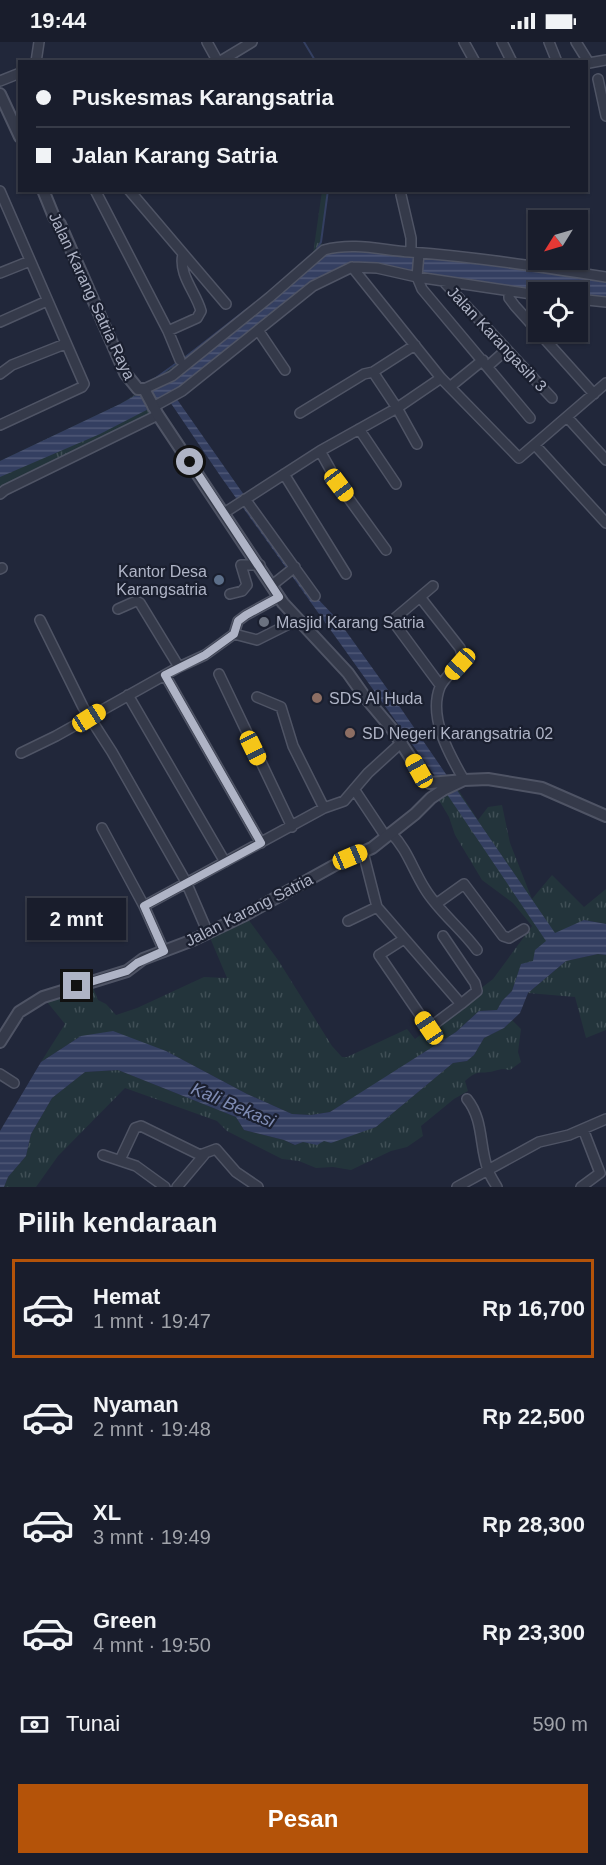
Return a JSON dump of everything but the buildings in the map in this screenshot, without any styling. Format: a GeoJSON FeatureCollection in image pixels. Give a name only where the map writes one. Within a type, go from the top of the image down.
{"type":"FeatureCollection","features":[{"type":"Feature","properties":{"kind":"street"},"geometry":{"type":"LineString","coordinates":[[36,60],[39,42]]}},
{"type":"Feature","properties":{"kind":"street"},"geometry":{"type":"LineString","coordinates":[[207,42],[217,60]]}},
{"type":"Feature","properties":{"kind":"street"},"geometry":{"type":"LineString","coordinates":[[221,60],[252,42]]}},
{"type":"Feature","properties":{"kind":"street"},"geometry":{"type":"LineString","coordinates":[[464,42],[474,60]]}},
{"type":"Feature","properties":{"kind":"street"},"geometry":{"type":"LineString","coordinates":[[502,42],[511,60]]}},
{"type":"Feature","properties":{"kind":"street"},"geometry":{"type":"LineString","coordinates":[[549,42],[557,60]]}},
{"type":"Feature","properties":{"kind":"street"},"geometry":{"type":"LineString","coordinates":[[576,42],[587,60]]}},
{"type":"Feature","properties":{"kind":"street"},"geometry":{"type":"LineString","coordinates":[[588,61],[606,60]]}},
{"type":"Feature","properties":{"kind":"street"},"geometry":{"type":"LineString","coordinates":[[0,81],[18,74]]}},
{"type":"Feature","properties":{"kind":"street"},"geometry":{"type":"LineString","coordinates":[[598,79],[606,116]]}},
{"type":"Feature","properties":{"kind":"street"},"geometry":{"type":"LineString","coordinates":[[0,94],[18,132]]}},
{"type":"Feature","properties":{"kind":"street"},"geometry":{"type":"LineString","coordinates":[[0,191],[4,210],[30,261],[84,386],[0,425]]}},
{"type":"Feature","properties":{"kind":"street","name":"Jalan Karang Satria Raya"},"geometry":{"type":"LineString","coordinates":[[44,192],[125,373],[138,389],[144,389],[155,411],[260,565],[279,597],[297,620],[348,673],[402,742]]}},
{"type":"Feature","properties":{"kind":"street"},"geometry":{"type":"LineString","coordinates":[[95,192],[168,331],[180,360]]}},
{"type":"Feature","properties":{"kind":"street"},"geometry":{"type":"LineString","coordinates":[[131,192],[226,304]]}},
{"type":"Feature","properties":{"kind":"street"},"geometry":{"type":"LineString","coordinates":[[401,195],[415,252],[417,277],[422,289],[530,418]]}},
{"type":"Feature","properties":{"kind":"street"},"geometry":{"type":"LineString","coordinates":[[144,389],[172,376],[324,250],[352,246],[415,252],[606,277]]}},
{"type":"Feature","properties":{"kind":"street"},"geometry":{"type":"LineString","coordinates":[[168,331],[197,318],[201,311],[184,275],[183,254]]}},
{"type":"Feature","properties":{"kind":"street"},"geometry":{"type":"LineString","coordinates":[[0,273],[30,261]]}},
{"type":"Feature","properties":{"kind":"street"},"geometry":{"type":"LineString","coordinates":[[352,267],[441,378],[451,386],[514,456],[519,458],[601,390],[515,306],[509,298],[509,291]]}},
{"type":"Feature","properties":{"kind":"street"},"geometry":{"type":"LineString","coordinates":[[2,492],[155,411],[313,286],[352,267],[377,268],[417,277],[528,294]]}},
{"type":"Feature","properties":{"kind":"street","name":"Jalan Karangasih 3"},"geometry":{"type":"LineString","coordinates":[[443,281],[552,398]]}},
{"type":"Feature","properties":{"kind":"street"},"geometry":{"type":"LineString","coordinates":[[199,305],[218,296]]}},
{"type":"Feature","properties":{"kind":"street"},"geometry":{"type":"LineString","coordinates":[[588,300],[606,302]]}},
{"type":"Feature","properties":{"kind":"street"},"geometry":{"type":"LineString","coordinates":[[0,322],[47,301]]}},
{"type":"Feature","properties":{"kind":"street"},"geometry":{"type":"LineString","coordinates":[[258,330],[285,370]]}},
{"type":"Feature","properties":{"kind":"street"},"geometry":{"type":"LineString","coordinates":[[0,374],[12,365],[65,344]]}},
{"type":"Feature","properties":{"kind":"street"},"geometry":{"type":"LineString","coordinates":[[300,413],[364,374],[373,372],[415,345]]}},
{"type":"Feature","properties":{"kind":"street"},"geometry":{"type":"LineString","coordinates":[[451,386],[506,350]]}},
{"type":"Feature","properties":{"kind":"street"},"geometry":{"type":"LineString","coordinates":[[373,372],[417,444]]}},
{"type":"Feature","properties":{"kind":"street"},"geometry":{"type":"LineString","coordinates":[[224,513],[320,450],[397,408],[441,378]]}},
{"type":"Feature","properties":{"kind":"street"},"geometry":{"type":"LineString","coordinates":[[567,417],[606,460]]}},
{"type":"Feature","properties":{"kind":"street"},"geometry":{"type":"LineString","coordinates":[[359,429],[396,484]]}},
{"type":"Feature","properties":{"kind":"street"},"geometry":{"type":"LineString","coordinates":[[535,445],[606,523]]}},
{"type":"Feature","properties":{"kind":"street"},"geometry":{"type":"LineString","coordinates":[[320,450],[339,485],[386,550]]}},
{"type":"Feature","properties":{"kind":"street"},"geometry":{"type":"LineString","coordinates":[[284,474],[346,574]]}},
{"type":"Feature","properties":{"kind":"street"},"geometry":{"type":"LineString","coordinates":[[245,499],[315,596]]}},
{"type":"Feature","properties":{"kind":"street"},"geometry":{"type":"LineString","coordinates":[[230,594],[242,591],[247,585],[241,565],[260,565]]}},
{"type":"Feature","properties":{"kind":"street"},"geometry":{"type":"LineString","coordinates":[[271,586],[295,567]]}},
{"type":"Feature","properties":{"kind":"street"},"geometry":{"type":"LineString","coordinates":[[433,586],[395,616],[394,620],[440,685]]}},
{"type":"Feature","properties":{"kind":"street"},"geometry":{"type":"LineString","coordinates":[[21,753],[205,655],[234,634],[238,621],[279,597]]}},
{"type":"Feature","properties":{"kind":"street"},"geometry":{"type":"LineString","coordinates":[[402,742],[419,771],[430,783],[464,780],[450,756],[438,723],[437,705],[440,685],[460,664],[463,657],[460,648],[420,597]]}},
{"type":"Feature","properties":{"kind":"street"},"geometry":{"type":"LineString","coordinates":[[118,609],[136,601],[140,603],[179,667]]}},
{"type":"Feature","properties":{"kind":"street"},"geometry":{"type":"LineString","coordinates":[[40,620],[89,718],[186,882],[208,933]]}},
{"type":"Feature","properties":{"kind":"street"},"geometry":{"type":"LineString","coordinates":[[234,634],[257,640],[297,620]]}},
{"type":"Feature","properties":{"kind":"street"},"geometry":{"type":"LineString","coordinates":[[219,674],[292,826]]}},
{"type":"Feature","properties":{"kind":"street"},"geometry":{"type":"LineString","coordinates":[[165,675],[261,843]]}},
{"type":"Feature","properties":{"kind":"street"},"geometry":{"type":"LineString","coordinates":[[128,695],[225,862]]}},
{"type":"Feature","properties":{"kind":"street"},"geometry":{"type":"LineString","coordinates":[[257,697],[281,707],[293,746],[324,808]]}},
{"type":"Feature","properties":{"kind":"street"},"geometry":{"type":"LineString","coordinates":[[144,906],[324,808],[344,801],[368,773],[402,742]]}},
{"type":"Feature","properties":{"kind":"street"},"geometry":{"type":"LineString","coordinates":[[402,742],[431,798]]}},
{"type":"Feature","properties":{"kind":"street","name":"Jalan Karang Satria"},"geometry":{"type":"LineString","coordinates":[[0,1042],[19,1012],[43,996],[127,971],[137,963],[208,933],[363,852],[388,835],[431,798],[464,780],[488,779],[543,788],[606,816]]}},
{"type":"Feature","properties":{"kind":"street"},"geometry":{"type":"LineString","coordinates":[[354,789],[388,835],[400,842],[424,888],[436,904],[465,933],[477,951]]}},
{"type":"Feature","properties":{"kind":"street"},"geometry":{"type":"LineString","coordinates":[[102,828],[144,906],[164,951]]}},
{"type":"Feature","properties":{"kind":"street"},"geometry":{"type":"LineString","coordinates":[[363,852],[377,907],[461,1004]]}},
{"type":"Feature","properties":{"kind":"street"},"geometry":{"type":"LineString","coordinates":[[436,904],[464,884],[503,936],[509,938],[524,929]]}},
{"type":"Feature","properties":{"kind":"street"},"geometry":{"type":"LineString","coordinates":[[348,921],[377,907]]}},
{"type":"Feature","properties":{"kind":"street"},"geometry":{"type":"LineString","coordinates":[[405,939],[379,955],[429,1028],[477,991],[475,983],[443,936]]}},
{"type":"Feature","properties":{"kind":"street"},"geometry":{"type":"LineString","coordinates":[[0,1074],[14,1083]]}},
{"type":"Feature","properties":{"kind":"street"},"geometry":{"type":"LineString","coordinates":[[467,1099],[472,1105],[481,1128],[488,1170],[497,1187]]}},
{"type":"Feature","properties":{"kind":"street"},"geometry":{"type":"LineString","coordinates":[[457,1187],[538,1142],[569,1135],[606,1119]]}},
{"type":"Feature","properties":{"kind":"street"},"geometry":{"type":"LineString","coordinates":[[120,1160],[135,1128],[141,1126],[197,1154],[204,1155]]}},
{"type":"Feature","properties":{"kind":"street"},"geometry":{"type":"LineString","coordinates":[[581,1187],[600,1173],[583,1129]]}},
{"type":"Feature","properties":{"kind":"street"},"geometry":{"type":"LineString","coordinates":[[177,1187],[204,1155],[216,1149],[254,1186]]}},
{"type":"Feature","properties":{"kind":"street"},"geometry":{"type":"LineString","coordinates":[[103,1155],[136,1166],[153,1182],[165,1187]]}},
{"type":"Feature","properties":{"kind":"green space"},"geometry":{"type":"Polygon","coordinates":[[[322,192],[328,192],[321,242],[324,250],[161,381],[158,415],[0,494],[0,461],[120,404],[144,389],[260,300],[313,254],[322,192]]]}},
{"type":"Feature","properties":{"kind":"green space"},"geometry":{"type":"Polygon","coordinates":[[[457,788],[478,820],[488,807],[502,805],[510,843],[532,899],[552,875],[584,907],[606,889],[606,924],[584,920],[533,962],[521,965],[512,991],[497,1010],[479,1011],[456,1032],[369,1088],[330,1112],[311,1115],[292,1114],[247,1094],[166,1051],[81,1036],[41,1062],[65,1024],[43,997],[91,982],[98,1000],[106,1004],[116,1015],[137,1008],[204,977],[227,978],[208,933],[245,915],[278,960],[332,1046],[342,1057],[347,1057],[407,1029],[415,1039],[493,979],[532,926],[513,903],[482,880],[455,835],[449,817],[437,797],[457,788]]]}},
{"type":"Feature","properties":{"kind":"green space"},"geometry":{"type":"Polygon","coordinates":[[[598,954],[606,955],[606,1030],[586,1038],[575,997],[528,993],[566,961],[598,954]]]}},
{"type":"Feature","properties":{"kind":"green space"},"geometry":{"type":"Polygon","coordinates":[[[512,1020],[521,1029],[518,1052],[521,1062],[510,1070],[474,1075],[465,1081],[468,1091],[454,1099],[421,1126],[423,1136],[407,1147],[391,1151],[351,1170],[333,1167],[316,1168],[299,1161],[282,1159],[227,1131],[217,1121],[125,1088],[58,1156],[36,1187],[4,1187],[8,1177],[26,1156],[31,1134],[52,1098],[85,1072],[118,1070],[236,1117],[244,1130],[284,1140],[294,1145],[324,1141],[376,1127],[453,1063],[467,1061],[474,1055],[484,1038],[504,1028],[512,1020]]]}},
{"type":"Feature","properties":{"kind":"water","name":"Kali Bekasi"},"geometry":{"type":"Polygon","coordinates":[[[334,247],[606,277],[606,302],[588,300],[588,282],[528,282],[528,291],[377,268],[334,275],[174,395],[315,596],[338,620],[391,694],[555,933],[584,920],[606,924],[606,955],[598,954],[566,961],[528,993],[520,1013],[504,1028],[484,1038],[474,1055],[467,1061],[453,1063],[376,1127],[331,1143],[324,1141],[317,1145],[303,1142],[295,1145],[244,1130],[236,1117],[118,1070],[85,1072],[52,1098],[31,1134],[26,1156],[8,1177],[4,1187],[0,1187],[0,1131],[41,1062],[81,1036],[113,1031],[166,1051],[247,1094],[292,1114],[311,1115],[330,1112],[456,1032],[479,1011],[497,1010],[512,991],[521,964],[533,961],[535,950],[546,941],[430,769],[221,477],[168,399],[100,434],[0,477],[0,461],[120,404],[161,381],[334,247]]]}},
{"type":"Feature","properties":{"kind":"waterway"},"geometry":{"type":"LineString","coordinates":[[304,42],[315,60]]}},
{"type":"Feature","properties":{"kind":"waterway"},"geometry":{"type":"LineString","coordinates":[[314,254],[321,242],[328,192]]}},
{"type":"Feature","properties":{"kind":"waterway"},"geometry":{"type":"LineString","coordinates":[[268,293],[284,279]]}},
{"type":"Feature","properties":{"kind":"waterway"},"geometry":{"type":"LineString","coordinates":[[183,359],[247,309]]}},
{"type":"Feature","properties":{"kind":"waterway"},"geometry":{"type":"LineString","coordinates":[[153,380],[178,362]]}},
{"type":"Feature","properties":{"kind":"place","name":"Kantor Desa Karangsatria"},"geometry":{"type":"Point","coordinates":[219,580]}},
{"type":"Feature","properties":{"kind":"place","name":"Masjid Karang Satria"},"geometry":{"type":"Point","coordinates":[264,622]}},
{"type":"Feature","properties":{"kind":"place","name":"SDS Al Huda"},"geometry":{"type":"Point","coordinates":[317,698]}},
{"type":"Feature","properties":{"kind":"place","name":"SD Negeri Karangsatria 02"},"geometry":{"type":"Point","coordinates":[350,733]}},
{"type":"Feature","properties":{"kind":"route"},"geometry":{"type":"LineString","coordinates":[[77,986],[127,971],[143,959],[164,951],[144,906],[261,843],[165,675],[205,655],[234,634],[238,621],[279,597],[190,462]]}}]}
